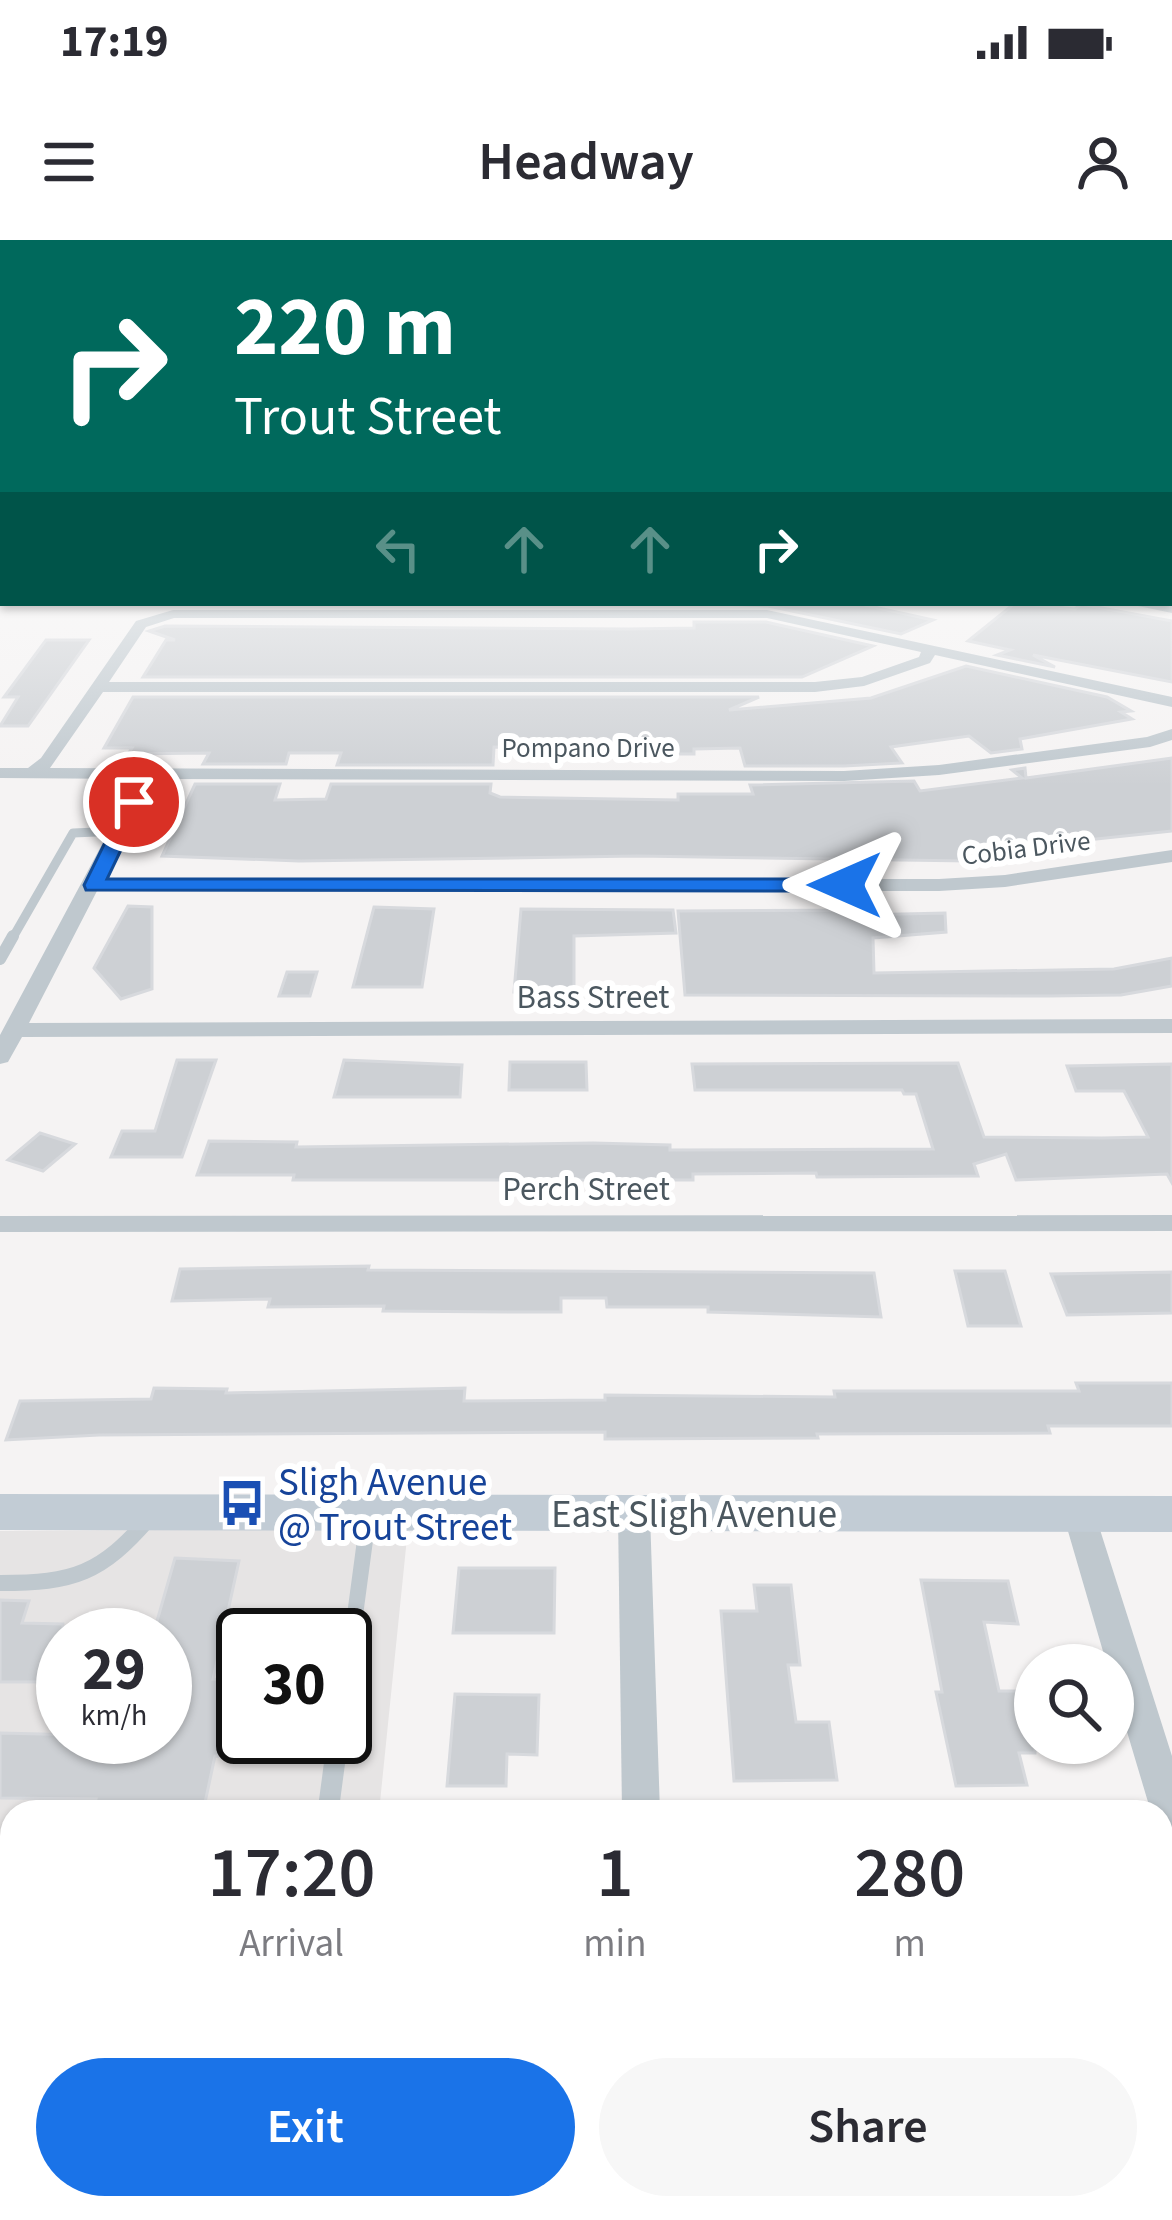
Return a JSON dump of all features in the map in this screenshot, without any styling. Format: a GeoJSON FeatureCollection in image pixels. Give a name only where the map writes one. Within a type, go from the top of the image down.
{"type":"FeatureCollection","features":[{"type":"Feature","properties":{"kind":"street"},"geometry":{"type":"LineString","coordinates":[[32,773],[47,762],[103,687],[141,624],[173,614],[766,614],[1172,702]]}},
{"type":"Feature","properties":{"kind":"street"},"geometry":{"type":"LineString","coordinates":[[103,687],[815,687],[899,672],[925,660],[929,649]]}},
{"type":"Feature","properties":{"kind":"street","name":"Pompano Drive"},"geometry":{"type":"LineString","coordinates":[[0,773],[844,776],[939,770],[1150,742],[1172,734]]}},
{"type":"Feature","properties":{"kind":"street"},"geometry":{"type":"LineString","coordinates":[[0,1057],[94,885],[148,773]]}},
{"type":"Feature","properties":{"kind":"street","name":"Cobia Drive"},"geometry":{"type":"LineString","coordinates":[[94,885],[939,885],[1005,881],[1172,856]]}},
{"type":"Feature","properties":{"kind":"street","name":"Bass Street"},"geometry":{"type":"LineString","coordinates":[[14,1030],[1172,1026]]}},
{"type":"Feature","properties":{"kind":"street","name":"Perch Street"},"geometry":{"type":"LineString","coordinates":[[0,1224],[1172,1223]]}},
{"type":"Feature","properties":{"kind":"street","name":"East Sligh Avenue"},"geometry":{"type":"LineString","coordinates":[[0,1512],[1172,1514]]}},
{"type":"Feature","properties":{"kind":"street"},"geometry":{"type":"LineString","coordinates":[[634,1514],[641,1800]]}},
{"type":"Feature","properties":{"kind":"street"},"geometry":{"type":"LineString","coordinates":[[1079,1514],[1166,1800]]}},
{"type":"Feature","properties":{"kind":"lane"},"geometry":{"type":"LineString","coordinates":[[0,958],[73,832],[121,831]]}},
{"type":"Feature","properties":{"kind":"lane"},"geometry":{"type":"LineString","coordinates":[[0,1583],[59,1584],[113,1561],[154,1512]]}},
{"type":"Feature","properties":{"kind":"lane"},"geometry":{"type":"LineString","coordinates":[[356,1608],[369,1513]]}},
{"type":"Feature","properties":{"kind":"lane"},"geometry":{"type":"LineString","coordinates":[[330,1800],[334,1764]]}},
{"type":"Feature","properties":{"kind":"shaded area"},"geometry":{"type":"Polygon","coordinates":[[[408,1528],[380,1800],[0,1800],[0,1531],[408,1528]]]}},
{"type":"Feature","properties":{"kind":"building"},"geometry":{"type":"Polygon","coordinates":[[[768,606],[870,606],[933,620],[901,634],[768,606]]]}},
{"type":"Feature","properties":{"kind":"building"},"geometry":{"type":"Polygon","coordinates":[[[1011,606],[1092,606],[1172,621],[1172,682],[1033,655],[1055,667],[997,655],[1010,650],[968,641],[1011,606]]]}},
{"type":"Feature","properties":{"kind":"building"},"geometry":{"type":"Polygon","coordinates":[[[694,622],[766,622],[873,646],[802,677],[143,677],[166,640],[175,640],[149,631],[165,626],[629,629],[694,628],[694,622]]]}},
{"type":"Feature","properties":{"kind":"building"},"geometry":{"type":"Polygon","coordinates":[[[46,640],[89,640],[28,726],[0,726],[18,697],[4,697],[46,640]]]}},
{"type":"Feature","properties":{"kind":"building"},"geometry":{"type":"Polygon","coordinates":[[[966,666],[1107,697],[1131,711],[1121,712],[1132,719],[1020,739],[1022,749],[991,753],[969,736],[891,747],[902,763],[844,766],[745,766],[740,748],[694,749],[694,754],[584,754],[584,749],[494,747],[493,765],[337,765],[341,753],[289,753],[286,764],[203,764],[209,753],[128,754],[132,748],[104,748],[133,697],[759,697],[729,710],[871,698],[966,666]]]}},
{"type":"Feature","properties":{"kind":"building"},"geometry":{"type":"Polygon","coordinates":[[[1172,758],[1172,831],[965,853],[968,861],[638,856],[299,861],[162,856],[195,784],[280,784],[275,800],[326,799],[331,784],[491,784],[490,793],[500,797],[678,800],[678,794],[753,794],[750,785],[914,781],[920,791],[1022,778],[1012,770],[1025,768],[1026,778],[1172,758]]]}},
{"type":"Feature","properties":{"kind":"building"},"geometry":{"type":"Polygon","coordinates":[[[128,906],[152,907],[152,989],[121,999],[94,968],[128,906]]]}},
{"type":"Feature","properties":{"kind":"building"},"geometry":{"type":"Polygon","coordinates":[[[374,907],[434,909],[422,987],[353,987],[374,907]]]}},
{"type":"Feature","properties":{"kind":"building"},"geometry":{"type":"Polygon","coordinates":[[[521,909],[673,910],[676,933],[574,936],[574,993],[514,992],[521,909]]]}},
{"type":"Feature","properties":{"kind":"building"},"geometry":{"type":"Polygon","coordinates":[[[857,910],[858,915],[945,913],[946,932],[873,938],[874,973],[1114,969],[1172,958],[1172,986],[1121,995],[685,995],[678,911],[857,910]]]}},
{"type":"Feature","properties":{"kind":"building"},"geometry":{"type":"Polygon","coordinates":[[[287,972],[317,972],[310,996],[279,996],[287,972]]]}},
{"type":"Feature","properties":{"kind":"building"},"geometry":{"type":"Polygon","coordinates":[[[177,1060],[216,1060],[182,1157],[111,1157],[122,1131],[155,1131],[177,1060]]]}},
{"type":"Feature","properties":{"kind":"building"},"geometry":{"type":"Polygon","coordinates":[[[344,1060],[462,1065],[460,1097],[334,1097],[344,1060]]]}},
{"type":"Feature","properties":{"kind":"building"},"geometry":{"type":"Polygon","coordinates":[[[510,1062],[586,1062],[587,1090],[509,1090],[510,1062]]]}},
{"type":"Feature","properties":{"kind":"building"},"geometry":{"type":"Polygon","coordinates":[[[958,1063],[984,1137],[1102,1138],[1148,1137],[1124,1091],[1076,1091],[1067,1066],[1172,1064],[1172,1183],[1167,1174],[1016,1180],[1006,1154],[974,1164],[978,1176],[817,1177],[816,1173],[693,1174],[693,1180],[293,1180],[294,1175],[197,1175],[209,1141],[297,1142],[296,1147],[593,1143],[670,1145],[670,1150],[933,1149],[916,1094],[902,1090],[695,1090],[692,1064],[958,1063]]]}},
{"type":"Feature","properties":{"kind":"building"},"geometry":{"type":"Polygon","coordinates":[[[40,1133],[75,1144],[43,1171],[8,1160],[40,1133]]]}},
{"type":"Feature","properties":{"kind":"building"},"geometry":{"type":"Polygon","coordinates":[[[369,1266],[368,1270],[874,1273],[881,1317],[708,1312],[708,1307],[607,1307],[606,1298],[561,1298],[561,1312],[268,1307],[270,1299],[172,1301],[180,1269],[369,1266]]]}},
{"type":"Feature","properties":{"kind":"building"},"geometry":{"type":"Polygon","coordinates":[[[955,1271],[1005,1271],[1021,1326],[968,1326],[955,1271]]]}},
{"type":"Feature","properties":{"kind":"building"},"geometry":{"type":"Polygon","coordinates":[[[1172,1272],[1172,1313],[1067,1315],[1051,1274],[1172,1272]]]}},
{"type":"Feature","properties":{"kind":"building"},"geometry":{"type":"Polygon","coordinates":[[[1076,1383],[1172,1383],[1172,1426],[1048,1426],[1050,1433],[817,1434],[818,1438],[605,1439],[605,1432],[99,1435],[6,1440],[20,1401],[151,1399],[154,1388],[227,1389],[226,1393],[465,1388],[464,1401],[605,1400],[605,1395],[835,1397],[834,1391],[1079,1391],[1076,1383]]]}},
{"type":"Feature","properties":{"kind":"building"},"geometry":{"type":"Polygon","coordinates":[[[175,1558],[239,1561],[229,1608],[216,1608],[216,1756],[206,1800],[0,1798],[0,1733],[36,1734],[36,1764],[192,1764],[192,1608],[161,1608],[175,1558]]]}},
{"type":"Feature","properties":{"kind":"building"},"geometry":{"type":"Polygon","coordinates":[[[459,1568],[555,1568],[554,1633],[453,1633],[459,1568]]]}},
{"type":"Feature","properties":{"kind":"building"},"geometry":{"type":"Polygon","coordinates":[[[921,1580],[1008,1581],[1018,1624],[984,1622],[999,1691],[1014,1691],[1014,1764],[1022,1764],[1027,1785],[956,1786],[936,1692],[942,1692],[921,1580]]]}},
{"type":"Feature","properties":{"kind":"building"},"geometry":{"type":"Polygon","coordinates":[[[754,1585],[791,1585],[800,1665],[788,1665],[796,1722],[829,1722],[837,1780],[734,1781],[721,1611],[757,1611],[754,1585]]]}},
{"type":"Feature","properties":{"kind":"building"},"geometry":{"type":"Polygon","coordinates":[[[0,1600],[29,1601],[22,1623],[36,1623],[36,1682],[0,1682],[0,1600]]]}},
{"type":"Feature","properties":{"kind":"building"},"geometry":{"type":"Polygon","coordinates":[[[455,1694],[539,1695],[537,1755],[507,1754],[506,1786],[447,1786],[455,1694]]]}},
{"type":"Feature","properties":{"kind":"place","name":"Sligh Avenue @ Trout Street"},"geometry":{"type":"Point","coordinates":[242,1503]}},
{"type":"Feature","properties":{"kind":"route"},"geometry":{"type":"LineString","coordinates":[[134,802],[94,885],[845,885]]}}]}
